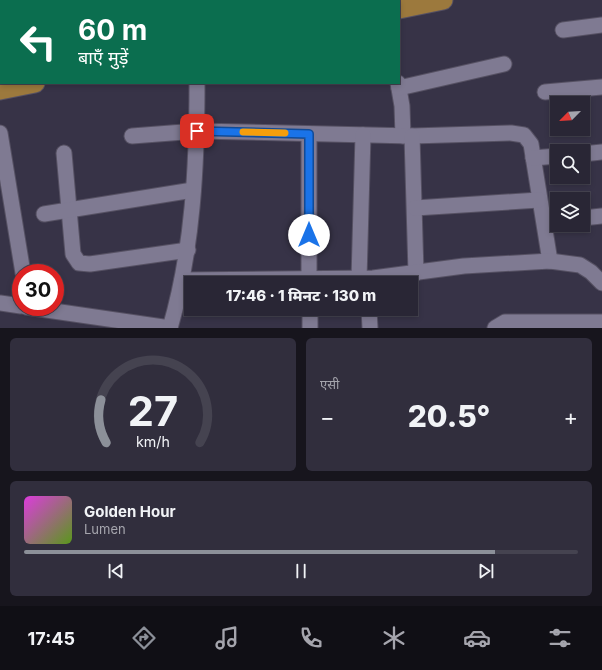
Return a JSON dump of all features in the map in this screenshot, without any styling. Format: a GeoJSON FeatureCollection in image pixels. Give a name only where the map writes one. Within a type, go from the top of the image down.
{"type":"FeatureCollection","features":[{"type":"Feature","properties":{"kind":"main road"},"geometry":{"type":"LineString","coordinates":[[400,9],[443,0]]}},
{"type":"Feature","properties":{"kind":"main road"},"geometry":{"type":"LineString","coordinates":[[0,90],[31,84]]}},
{"type":"Feature","properties":{"kind":"street"},"geometry":{"type":"LineString","coordinates":[[563,30],[602,25]]}},
{"type":"Feature","properties":{"kind":"street"},"geometry":{"type":"LineString","coordinates":[[416,273],[415,208],[407,136],[399,85],[504,64]]}},
{"type":"Feature","properties":{"kind":"street"},"geometry":{"type":"LineString","coordinates":[[64,313],[170,328],[188,250],[197,131],[197,84]]}},
{"type":"Feature","properties":{"kind":"street"},"geometry":{"type":"LineString","coordinates":[[545,92],[602,87]]}},
{"type":"Feature","properties":{"kind":"street"},"geometry":{"type":"LineString","coordinates":[[132,136],[197,131],[407,136],[517,134],[528,139],[533,158],[539,200],[550,222]]}},
{"type":"Feature","properties":{"kind":"street"},"geometry":{"type":"LineString","coordinates":[[0,133],[5,188],[20,264]]}},
{"type":"Feature","properties":{"kind":"street"},"geometry":{"type":"LineString","coordinates":[[309,134],[309,276]]}},
{"type":"Feature","properties":{"kind":"street"},"geometry":{"type":"LineString","coordinates":[[359,276],[363,135]]}},
{"type":"Feature","properties":{"kind":"street"},"geometry":{"type":"LineString","coordinates":[[590,153],[602,152]]}},
{"type":"Feature","properties":{"kind":"street"},"geometry":{"type":"LineString","coordinates":[[64,153],[73,254],[79,263],[90,264],[188,250]]}},
{"type":"Feature","properties":{"kind":"street"},"geometry":{"type":"LineString","coordinates":[[533,158],[550,157]]}},
{"type":"Feature","properties":{"kind":"street"},"geometry":{"type":"LineString","coordinates":[[44,214],[193,190]]}},
{"type":"Feature","properties":{"kind":"street"},"geometry":{"type":"LineString","coordinates":[[415,208],[539,200]]}},
{"type":"Feature","properties":{"kind":"street"},"geometry":{"type":"LineString","coordinates":[[590,217],[602,216]]}},
{"type":"Feature","properties":{"kind":"street"},"geometry":{"type":"LineString","coordinates":[[550,232],[550,261]]}},
{"type":"Feature","properties":{"kind":"street"},"geometry":{"type":"LineString","coordinates":[[382,276],[464,266],[550,261],[580,265],[602,282]]}},
{"type":"Feature","properties":{"kind":"street"},"geometry":{"type":"LineString","coordinates":[[0,303],[12,305]]}},
{"type":"Feature","properties":{"kind":"street"},"geometry":{"type":"LineString","coordinates":[[369,316],[370,328]]}},
{"type":"Feature","properties":{"kind":"street"},"geometry":{"type":"LineString","coordinates":[[495,328],[505,322],[602,322]]}},
{"type":"Feature","properties":{"kind":"slow traffic"},"geometry":{"type":"LineString","coordinates":[[243,132],[285,133]]}},
{"type":"Feature","properties":{"kind":"route"},"geometry":{"type":"LineString","coordinates":[[197,131],[309,134],[309,235]]}}]}
